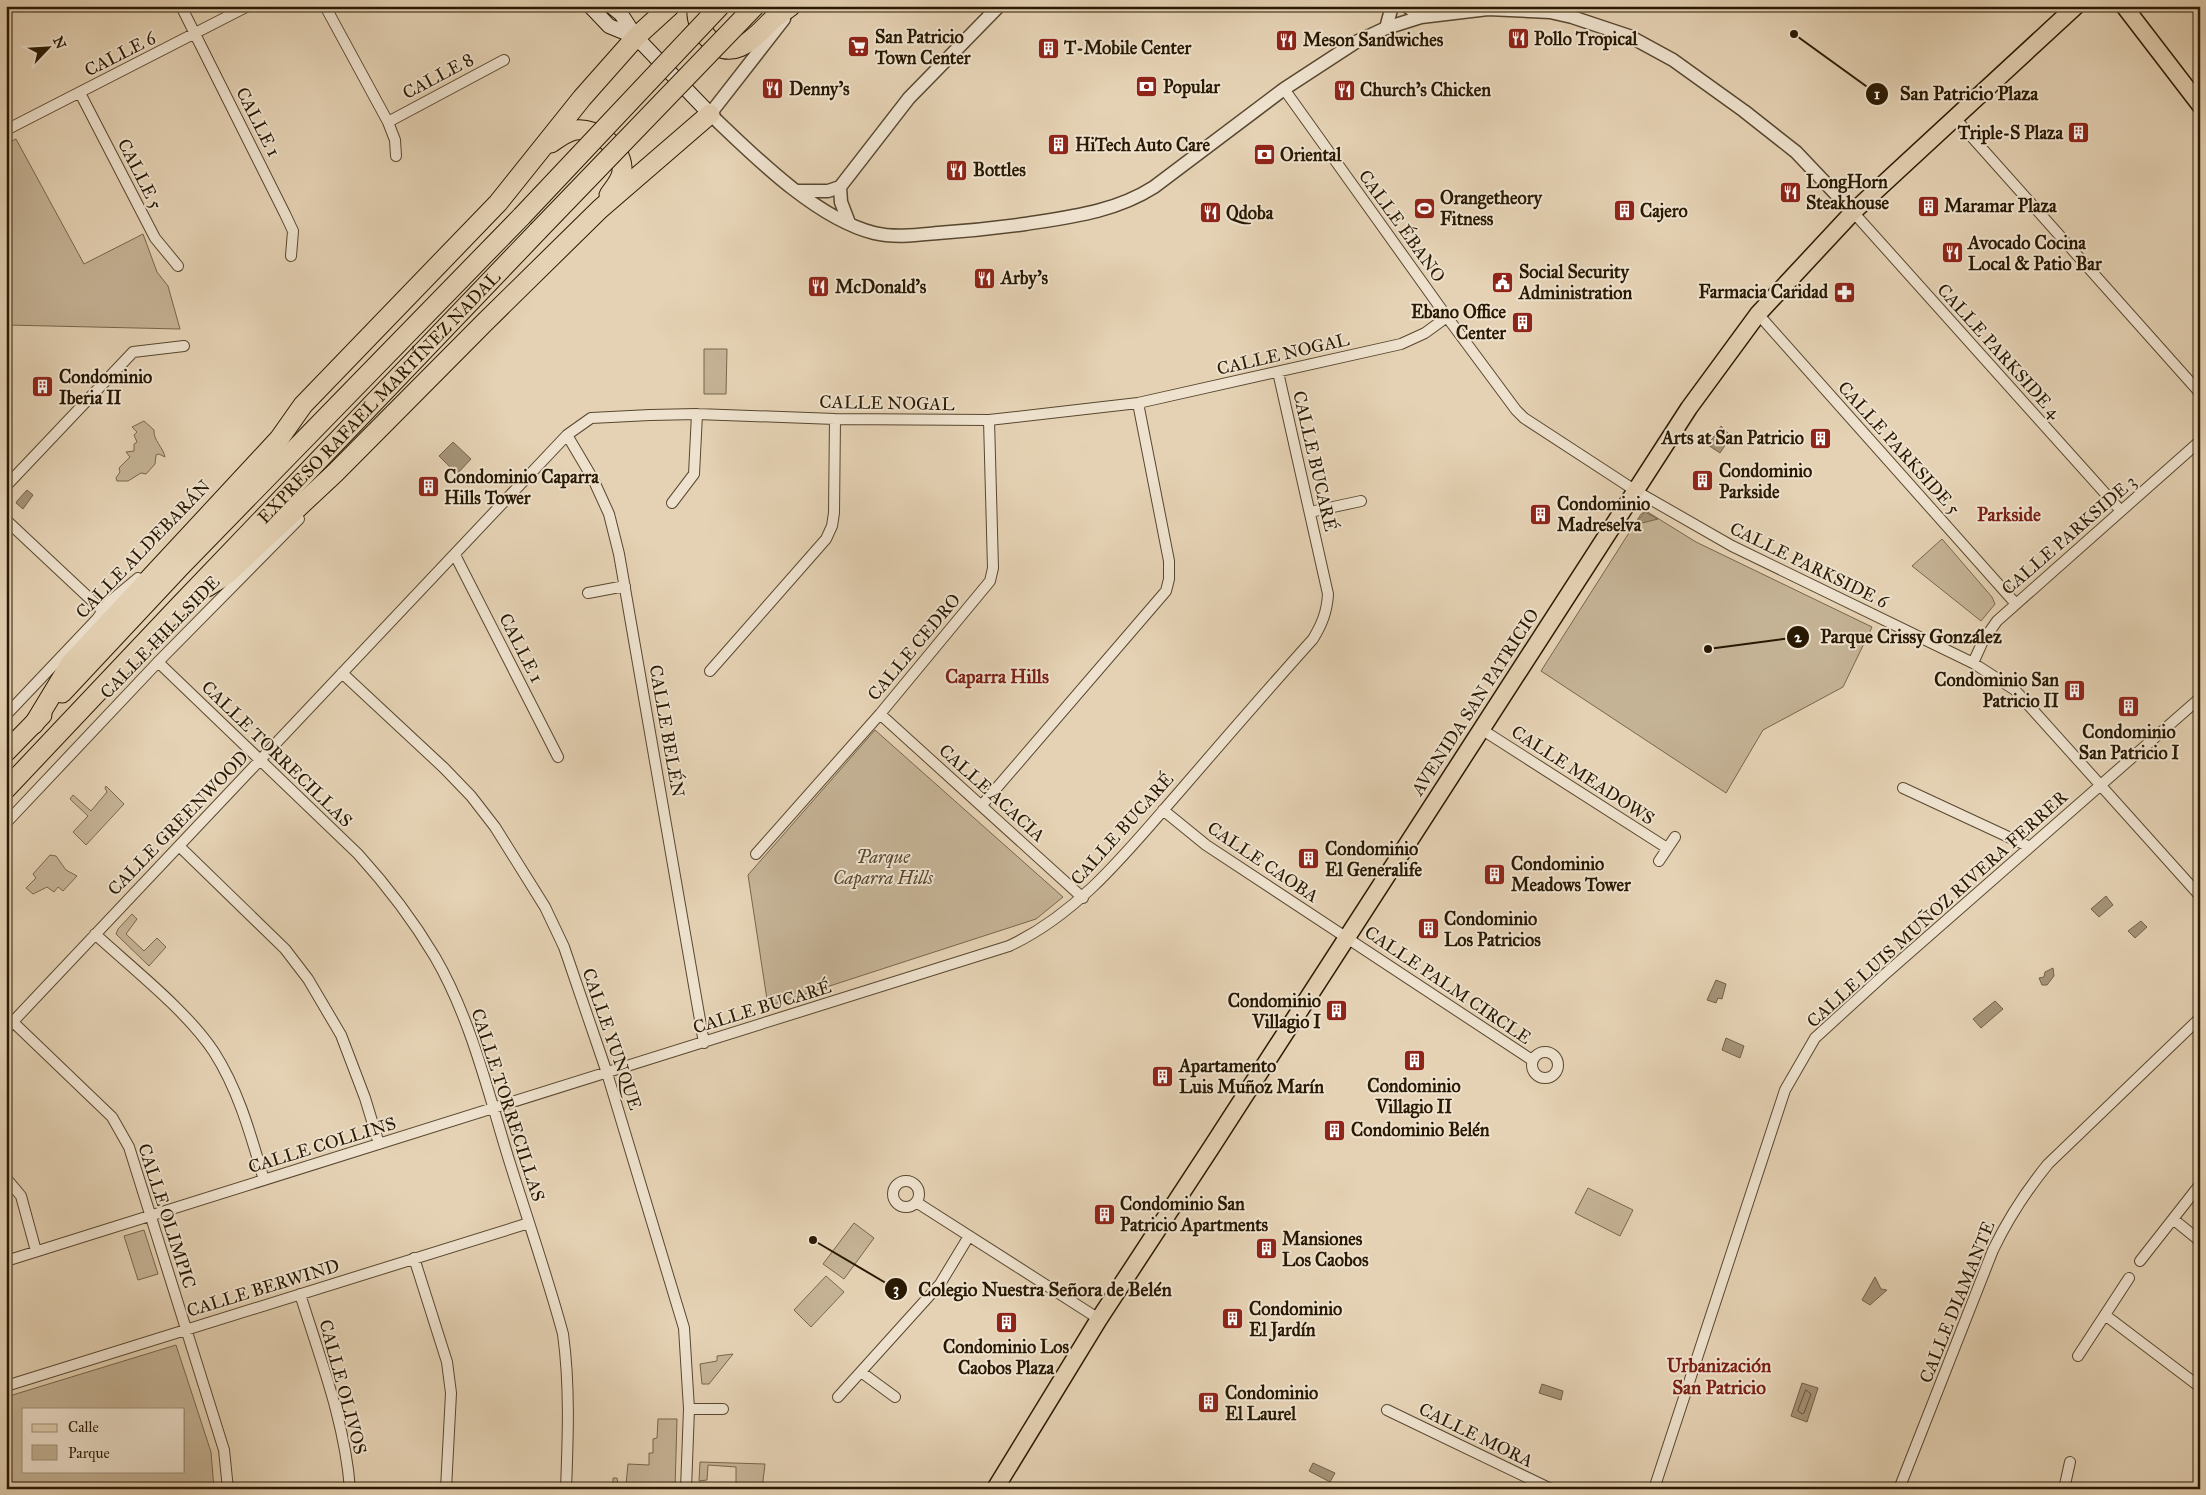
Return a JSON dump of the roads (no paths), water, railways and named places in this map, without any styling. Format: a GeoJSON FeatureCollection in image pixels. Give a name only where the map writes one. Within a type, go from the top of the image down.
{"type":"FeatureCollection","features":[{"type":"Feature","properties":{"kind":"highway"},"geometry":{"type":"LineString","coordinates":[[34,724],[72,663],[279,439],[303,405],[498,203],[582,98],[636,37],[670,6]]}},
{"type":"Feature","properties":{"kind":"highway"},"geometry":{"type":"LineString","coordinates":[[697,6],[697,19],[703,34],[717,45],[731,49],[743,46],[756,38],[774,19],[792,6]]}},
{"type":"Feature","properties":{"kind":"highway","name":"EXPRESO RAFAEL MARTÍNEZ NADAL"},"geometry":{"type":"LineString","coordinates":[[6,752],[180,568],[522,216],[720,6]]}},
{"type":"Feature","properties":{"kind":"highway","name":"EXPRESO RAFAEL MARTÍNEZ NADAL"},"geometry":{"type":"LineString","coordinates":[[6,790],[178,606],[754,6]]}},
{"type":"Feature","properties":{"kind":"highway"},"geometry":{"type":"LineString","coordinates":[[178,606],[226,575],[335,473],[600,209],[710,114]]}},
{"type":"Feature","properties":{"kind":"highway"},"geometry":{"type":"LineString","coordinates":[[542,148],[567,133],[576,130],[593,132],[612,146],[622,164],[622,173],[600,209]]}},
{"type":"Feature","properties":{"kind":"main road"},"geometry":{"type":"LineString","coordinates":[[590,6],[610,26],[636,37]]}},
{"type":"Feature","properties":{"kind":"main road"},"geometry":{"type":"LineString","coordinates":[[611,6],[621,14],[636,37],[710,114]]}},
{"type":"Feature","properties":{"kind":"main road","name":"AVENIDA SAN PATRICIO"},"geometry":{"type":"LineString","coordinates":[[995,1489],[1099,1319],[1689,408],[1758,314],[1852,212],[1954,116],[2076,6]]}},
{"type":"Feature","properties":{"kind":"main road"},"geometry":{"type":"LineString","coordinates":[[2124,6],[2200,105]]}},
{"type":"Feature","properties":{"kind":"street","name":"CALLE 1"},"geometry":{"type":"LineString","coordinates":[[181,6],[293,231],[291,256]]}},
{"type":"Feature","properties":{"kind":"street","name":"CALLE 6"},"geometry":{"type":"LineString","coordinates":[[6,130],[248,6]]}},
{"type":"Feature","properties":{"kind":"street"},"geometry":{"type":"LineString","coordinates":[[325,6],[388,122],[395,140],[396,156]]}},
{"type":"Feature","properties":{"kind":"street"},"geometry":{"type":"LineString","coordinates":[[792,6],[710,114],[797,192],[849,223],[873,232],[900,236],[990,229],[1092,214],[1148,191],[1284,89],[1340,51],[1386,28],[1421,17],[1488,9],[1550,12],[1629,36],[1673,60],[1744,111],[1796,152],[1852,212]]}},
{"type":"Feature","properties":{"kind":"street"},"geometry":{"type":"LineString","coordinates":[[797,192],[828,191],[840,187],[909,98],[999,6]]}},
{"type":"Feature","properties":{"kind":"street"},"geometry":{"type":"LineString","coordinates":[[1386,28],[1392,6]]}},
{"type":"Feature","properties":{"kind":"street"},"geometry":{"type":"LineString","coordinates":[[1408,6],[1421,17]]}},
{"type":"Feature","properties":{"kind":"street","name":"CALLE 8"},"geometry":{"type":"LineString","coordinates":[[388,122],[504,60]]}},
{"type":"Feature","properties":{"kind":"street","name":"CALLE ÉBANO"},"geometry":{"type":"LineString","coordinates":[[1284,89],[1410,266],[1516,410],[1552,437],[1636,491]]}},
{"type":"Feature","properties":{"kind":"street","name":"CALLE 5"},"geometry":{"type":"LineString","coordinates":[[80,93],[155,238],[178,266]]}},
{"type":"Feature","properties":{"kind":"street"},"geometry":{"type":"LineString","coordinates":[[1954,116],[2200,393]]}},
{"type":"Feature","properties":{"kind":"street"},"geometry":{"type":"LineString","coordinates":[[840,187],[841,202],[849,223]]}},
{"type":"Feature","properties":{"kind":"street","name":"CALLE PARKSIDE 4"},"geometry":{"type":"LineString","coordinates":[[1852,212],[2121,511]]}},
{"type":"Feature","properties":{"kind":"street","name":"CALLE PARKSIDE 5"},"geometry":{"type":"LineString","coordinates":[[1758,314],[2016,604]]}},
{"type":"Feature","properties":{"kind":"street","name":"CALLE NOGAL"},"geometry":{"type":"LineString","coordinates":[[395,617],[567,435],[591,418],[697,414],[835,419],[989,420],[1138,403],[1401,344],[1425,333],[1447,317]]}},
{"type":"Feature","properties":{"kind":"street"},"geometry":{"type":"LineString","coordinates":[[6,486],[133,352],[184,346]]}},
{"type":"Feature","properties":{"kind":"street","name":"CALLE BUCARÉ"},"geometry":{"type":"LineString","coordinates":[[648,1060],[1009,946],[1050,924],[1083,898],[1313,639],[1321,626],[1327,610],[1328,594],[1278,372]]}},
{"type":"Feature","properties":{"kind":"street"},"geometry":{"type":"LineString","coordinates":[[982,805],[1166,591],[1169,580],[1169,561],[1138,403]]}},
{"type":"Feature","properties":{"kind":"street","name":"CALLE ALDEBARÁN"},"geometry":{"type":"LineString","coordinates":[[6,715],[97,619],[102,610],[143,574],[303,405]]}},
{"type":"Feature","properties":{"kind":"street"},"geometry":{"type":"LineString","coordinates":[[672,502],[694,474],[697,414]]}},
{"type":"Feature","properties":{"kind":"street"},"geometry":{"type":"LineString","coordinates":[[710,670],[826,539],[832,526],[834,513],[835,419]]}},
{"type":"Feature","properties":{"kind":"street","name":"CALLE CEDRO"},"geometry":{"type":"LineString","coordinates":[[756,854],[880,714],[990,581],[994,568],[989,420]]}},
{"type":"Feature","properties":{"kind":"street","name":"CALLE BELÉN"},"geometry":{"type":"LineString","coordinates":[[567,435],[593,479],[608,514],[625,586],[704,1043]]}},
{"type":"Feature","properties":{"kind":"street","name":"CALLE PARKSIDE 3"},"geometry":{"type":"LineString","coordinates":[[1973,663],[1983,641],[1997,621],[2200,441]]}},
{"type":"Feature","properties":{"kind":"street","name":"CALLE HILLSIDE"},"geometry":{"type":"LineString","coordinates":[[6,823],[158,662],[306,511],[335,473]]}},
{"type":"Feature","properties":{"kind":"street","name":"CALLE PARKSIDE 6"},"geometry":{"type":"LineString","coordinates":[[1636,491],[1732,546],[1973,663],[2015,690],[2102,785]]}},
{"type":"Feature","properties":{"kind":"street"},"geometry":{"type":"LineString","coordinates":[[1310,512],[1361,501]]}},
{"type":"Feature","properties":{"kind":"street"},"geometry":{"type":"LineString","coordinates":[[6,520],[102,610]]}},
{"type":"Feature","properties":{"kind":"street","name":"CALLE 1"},"geometry":{"type":"LineString","coordinates":[[455,555],[558,757]]}},
{"type":"Feature","properties":{"kind":"street"},"geometry":{"type":"LineString","coordinates":[[588,593],[625,586]]}},
{"type":"Feature","properties":{"kind":"street","name":"CALLE GREENWOOD"},"geometry":{"type":"LineString","coordinates":[[10,1025],[395,617]]}},
{"type":"Feature","properties":{"kind":"street","name":"CALLE TORRECILLAS"},"geometry":{"type":"LineString","coordinates":[[158,662],[358,854],[386,886],[436,958],[476,1049],[552,1296],[564,1342],[567,1367],[568,1434],[566,1489]]}},
{"type":"Feature","properties":{"kind":"street","name":"CALLE YUNQUE"},"geometry":{"type":"LineString","coordinates":[[342,673],[444,768],[471,796],[495,827],[545,907],[564,947],[607,1073],[684,1328],[689,1409],[686,1489]]}},
{"type":"Feature","properties":{"kind":"street","name":"CALLE LUIS MUÑOZ RIVERA FERRER"},"geometry":{"type":"LineString","coordinates":[[1654,1489],[1784,1090],[1815,1038],[2200,698]]}},
{"type":"Feature","properties":{"kind":"street","name":"CALLE ACACIA"},"geometry":{"type":"LineString","coordinates":[[880,714],[1083,898]]}},
{"type":"Feature","properties":{"kind":"street","name":"CALLE MEADOWS"},"geometry":{"type":"LineString","coordinates":[[1481,729],[1667,848]]}},
{"type":"Feature","properties":{"kind":"street"},"geometry":{"type":"LineString","coordinates":[[2102,785],[2200,896]]}},
{"type":"Feature","properties":{"kind":"street"},"geometry":{"type":"LineString","coordinates":[[1902,788],[2030,848]]}},
{"type":"Feature","properties":{"kind":"street","name":"CALLE CAOBA"},"geometry":{"type":"LineString","coordinates":[[1163,810],[1206,845],[1347,937]]}},
{"type":"Feature","properties":{"kind":"street"},"geometry":{"type":"LineString","coordinates":[[1659,861],[1675,837]]}},
{"type":"Feature","properties":{"kind":"street"},"geometry":{"type":"LineString","coordinates":[[178,846],[285,950],[308,979],[344,1041],[365,1098],[379,1144]]}},
{"type":"Feature","properties":{"kind":"street"},"geometry":{"type":"LineString","coordinates":[[95,934],[178,1011],[213,1051],[238,1100],[264,1180]]}},
{"type":"Feature","properties":{"kind":"street","name":"CALLE PALM CIRCLE"},"geometry":{"type":"LineString","coordinates":[[1347,937],[1532,1060]]}},
{"type":"Feature","properties":{"kind":"street","name":"CALLE DIAMANTE"},"geometry":{"type":"LineString","coordinates":[[1899,1489],[1993,1250],[2009,1218],[2048,1164],[2200,1018]]}},
{"type":"Feature","properties":{"kind":"street","name":"CALLE OLIMPIC"},"geometry":{"type":"LineString","coordinates":[[10,1025],[112,1118],[129,1147],[224,1450],[228,1489]]}},
{"type":"Feature","properties":{"kind":"street","name":"CALLE COLLINS"},"geometry":{"type":"LineString","coordinates":[[6,1261],[648,1060]]}},
{"type":"Feature","properties":{"kind":"street"},"geometry":{"type":"LineString","coordinates":[[6,1178],[21,1196],[36,1251]]}},
{"type":"Feature","properties":{"kind":"street"},"geometry":{"type":"LineString","coordinates":[[2140,1261],[2198,1187]]}},
{"type":"Feature","properties":{"kind":"street"},"geometry":{"type":"LineString","coordinates":[[916,1202],[1099,1319]]}},
{"type":"Feature","properties":{"kind":"street"},"geometry":{"type":"LineString","coordinates":[[2173,1219],[2200,1241]]}},
{"type":"Feature","properties":{"kind":"street","name":"CALLE BERWIND"},"geometry":{"type":"LineString","coordinates":[[6,1386],[529,1223]]}},
{"type":"Feature","properties":{"kind":"street"},"geometry":{"type":"LineString","coordinates":[[838,1397],[940,1284],[969,1236]]}},
{"type":"Feature","properties":{"kind":"street"},"geometry":{"type":"LineString","coordinates":[[414,1258],[447,1362],[450,1393],[446,1489]]}},
{"type":"Feature","properties":{"kind":"street"},"geometry":{"type":"LineString","coordinates":[[2078,1356],[2129,1278]]}},
{"type":"Feature","properties":{"kind":"street","name":"CALLE OLIVOS"},"geometry":{"type":"LineString","coordinates":[[300,1294],[341,1430],[350,1489]]}},
{"type":"Feature","properties":{"kind":"street"},"geometry":{"type":"LineString","coordinates":[[2105,1315],[2200,1388]]}},
{"type":"Feature","properties":{"kind":"street"},"geometry":{"type":"LineString","coordinates":[[861,1372],[895,1397]]}},
{"type":"Feature","properties":{"kind":"street"},"geometry":{"type":"LineString","coordinates":[[689,1409],[723,1409]]}},
{"type":"Feature","properties":{"kind":"street","name":"CALLE MORA"},"geometry":{"type":"LineString","coordinates":[[1387,1410],[1551,1489]]}},
{"type":"Feature","properties":{"kind":"street"},"geometry":{"type":"LineString","coordinates":[[2064,1489],[2070,1462]]}},
{"type":"Feature","properties":{"kind":"water"},"geometry":{"type":"Polygon","coordinates":[[[1721,426],[1731,436],[1720,453],[1708,445],[1721,426]]]}},
{"type":"Feature","properties":{"kind":"water"},"geometry":{"type":"Polygon","coordinates":[[[453,442],[471,459],[457,474],[439,456],[453,442]]]}},
{"type":"Feature","properties":{"kind":"water"},"geometry":{"type":"Polygon","coordinates":[[[27,490],[33,495],[23,509],[16,503],[27,490]]]}},
{"type":"Feature","properties":{"kind":"water"},"geometry":{"type":"Polygon","coordinates":[[[1645,512],[1658,519],[1634,525],[1645,512]]]}},
{"type":"Feature","properties":{"kind":"water"},"geometry":{"type":"Polygon","coordinates":[[[2106,896],[2113,905],[2099,917],[2091,909],[2106,896]]]}},
{"type":"Feature","properties":{"kind":"water"},"geometry":{"type":"Polygon","coordinates":[[[2141,921],[2147,927],[2135,938],[2128,931],[2141,921]]]}},
{"type":"Feature","properties":{"kind":"water"},"geometry":{"type":"Polygon","coordinates":[[[2053,968],[2054,976],[2047,985],[2042,985],[2039,978],[2044,977],[2045,972],[2053,968]]]}},
{"type":"Feature","properties":{"kind":"water"},"geometry":{"type":"Polygon","coordinates":[[[1716,980],[1726,984],[1722,999],[1718,998],[1716,1003],[1707,1000],[1716,980]]]}},
{"type":"Feature","properties":{"kind":"water"},"geometry":{"type":"Polygon","coordinates":[[[1995,1001],[2003,1009],[1981,1028],[1973,1019],[1995,1001]]]}},
{"type":"Feature","properties":{"kind":"water"},"geometry":{"type":"Polygon","coordinates":[[[1726,1038],[1744,1046],[1740,1058],[1722,1050],[1726,1038]]]}},
{"type":"Feature","properties":{"kind":"water"},"geometry":{"type":"Polygon","coordinates":[[[1875,1277],[1881,1289],[1887,1290],[1870,1305],[1862,1300],[1875,1277]]]}},
{"type":"Feature","properties":{"kind":"water"},"geometry":{"type":"Polygon","coordinates":[[[1802,1383],[1818,1388],[1807,1422],[1791,1416],[1802,1383]]]}},
{"type":"Feature","properties":{"kind":"water"},"geometry":{"type":"Polygon","coordinates":[[[1542,1384],[1563,1391],[1561,1400],[1539,1393],[1542,1384]]]}},
{"type":"Feature","properties":{"kind":"water"},"geometry":{"type":"Polygon","coordinates":[[[1313,1463],[1335,1473],[1330,1482],[1309,1471],[1313,1463]]]}},
{"type":"Feature","properties":{"kind":"place","name":"San Patricio Plaza"},"geometry":{"type":"Point","coordinates":[1794,34]}},
{"type":"Feature","properties":{"kind":"place","name":"Pollo Tropical"},"geometry":{"type":"Point","coordinates":[1518,39]}},
{"type":"Feature","properties":{"kind":"place","name":"Meson Sandwiches"},"geometry":{"type":"Point","coordinates":[1287,40]}},
{"type":"Feature","properties":{"kind":"place","name":"San Patricio Town Center"},"geometry":{"type":"Point","coordinates":[859,47]}},
{"type":"Feature","properties":{"kind":"place","name":"T-Mobile Center"},"geometry":{"type":"Point","coordinates":[1048,48]}},
{"type":"Feature","properties":{"kind":"place","name":"Popular"},"geometry":{"type":"Point","coordinates":[1147,87]}},
{"type":"Feature","properties":{"kind":"place","name":"Denny's"},"geometry":{"type":"Point","coordinates":[773,89]}},
{"type":"Feature","properties":{"kind":"place","name":"Church's Chicken"},"geometry":{"type":"Point","coordinates":[1344,90]}},
{"type":"Feature","properties":{"kind":"place","name":"Triple-S Plaza"},"geometry":{"type":"Point","coordinates":[2079,133]}},
{"type":"Feature","properties":{"kind":"place","name":"HiTech Auto Care"},"geometry":{"type":"Point","coordinates":[1059,145]}},
{"type":"Feature","properties":{"kind":"place","name":"Oriental"},"geometry":{"type":"Point","coordinates":[1264,155]}},
{"type":"Feature","properties":{"kind":"place","name":"Bottles"},"geometry":{"type":"Point","coordinates":[957,170]}},
{"type":"Feature","properties":{"kind":"place","name":"LongHorn Steakhouse"},"geometry":{"type":"Point","coordinates":[1790,192]}},
{"type":"Feature","properties":{"kind":"place","name":"Maramar Plaza"},"geometry":{"type":"Point","coordinates":[1928,206]}},
{"type":"Feature","properties":{"kind":"place","name":"Orangetheory Fitness"},"geometry":{"type":"Point","coordinates":[1424,208]}},
{"type":"Feature","properties":{"kind":"place","name":"Cajero"},"geometry":{"type":"Point","coordinates":[1624,211]}},
{"type":"Feature","properties":{"kind":"place","name":"Qdoba"},"geometry":{"type":"Point","coordinates":[1210,213]}},
{"type":"Feature","properties":{"kind":"place","name":"Avocado Cocina Local & Patio Bar"},"geometry":{"type":"Point","coordinates":[1952,253]}},
{"type":"Feature","properties":{"kind":"place","name":"Arby's"},"geometry":{"type":"Point","coordinates":[985,278]}},
{"type":"Feature","properties":{"kind":"place","name":"Social Security Administration"},"geometry":{"type":"Point","coordinates":[1503,282]}},
{"type":"Feature","properties":{"kind":"place","name":"McDonald's"},"geometry":{"type":"Point","coordinates":[819,287]}},
{"type":"Feature","properties":{"kind":"place","name":"Farmacia Caridad"},"geometry":{"type":"Point","coordinates":[1844,292]}},
{"type":"Feature","properties":{"kind":"place","name":"Ebano Office Center"},"geometry":{"type":"Point","coordinates":[1522,322]}},
{"type":"Feature","properties":{"kind":"place","name":"Condominio Iberia II"},"geometry":{"type":"Point","coordinates":[43,387]}},
{"type":"Feature","properties":{"kind":"place","name":"Arts at San Patricio"},"geometry":{"type":"Point","coordinates":[1820,438]}},
{"type":"Feature","properties":{"kind":"place","name":"Condominio Parkside"},"geometry":{"type":"Point","coordinates":[1703,481]}},
{"type":"Feature","properties":{"kind":"place","name":"Condominio Caparra Hills Tower"},"geometry":{"type":"Point","coordinates":[428,487]}},
{"type":"Feature","properties":{"kind":"place","name":"Condominio Madreselva"},"geometry":{"type":"Point","coordinates":[1541,514]}},
{"type":"Feature","properties":{"kind":"place","name":"Parque Crissy González"},"geometry":{"type":"Point","coordinates":[1708,649]}},
{"type":"Feature","properties":{"kind":"place","name":"Condominio San Patricio II"},"geometry":{"type":"Point","coordinates":[2075,690]}},
{"type":"Feature","properties":{"kind":"place","name":"Condominio San Patricio I"},"geometry":{"type":"Point","coordinates":[2129,707]}},
{"type":"Feature","properties":{"kind":"place","name":"Condominio El Generalife"},"geometry":{"type":"Point","coordinates":[1309,859]}},
{"type":"Feature","properties":{"kind":"place","name":"Condominio Meadows Tower"},"geometry":{"type":"Point","coordinates":[1495,874]}},
{"type":"Feature","properties":{"kind":"place","name":"Condominio Los Patricios"},"geometry":{"type":"Point","coordinates":[1428,929]}},
{"type":"Feature","properties":{"kind":"place","name":"Condominio Villagio I"},"geometry":{"type":"Point","coordinates":[1337,1011]}},
{"type":"Feature","properties":{"kind":"place","name":"Condominio Villagio II"},"geometry":{"type":"Point","coordinates":[1414,1061]}},
{"type":"Feature","properties":{"kind":"place","name":"Apartamento Luis Muñoz Marín"},"geometry":{"type":"Point","coordinates":[1163,1076]}},
{"type":"Feature","properties":{"kind":"place","name":"Condominio Belén"},"geometry":{"type":"Point","coordinates":[1335,1130]}},
{"type":"Feature","properties":{"kind":"place","name":"Condominio San Patricio Apartments"},"geometry":{"type":"Point","coordinates":[1104,1214]}},
{"type":"Feature","properties":{"kind":"place","name":"Colegio Nuestra Señora de Belén"},"geometry":{"type":"Point","coordinates":[813,1240]}},
{"type":"Feature","properties":{"kind":"place","name":"Mansiones Los Caobos"},"geometry":{"type":"Point","coordinates":[1266,1249]}},
{"type":"Feature","properties":{"kind":"place","name":"Condominio El Jardín"},"geometry":{"type":"Point","coordinates":[1233,1319]}},
{"type":"Feature","properties":{"kind":"place","name":"Condominio Los Caobos Plaza"},"geometry":{"type":"Point","coordinates":[1006,1322]}},
{"type":"Feature","properties":{"kind":"place","name":"Condominio El Laurel"},"geometry":{"type":"Point","coordinates":[1209,1403]}},
{"type":"Feature","properties":{"kind":"district","name":"Parkside"},"geometry":{"type":"Point","coordinates":[2009,514]}},
{"type":"Feature","properties":{"kind":"district","name":"Caparra Hills"},"geometry":{"type":"Point","coordinates":[997,676]}},
{"type":"Feature","properties":{"kind":"district","name":"Urbanización San Patricio"},"geometry":{"type":"Point","coordinates":[1719,1376]}},
{"type":"Feature","properties":{"kind":"park label","name":"Parque Caparra Hills"},"geometry":{"type":"Point","coordinates":[883,868]}}]}
